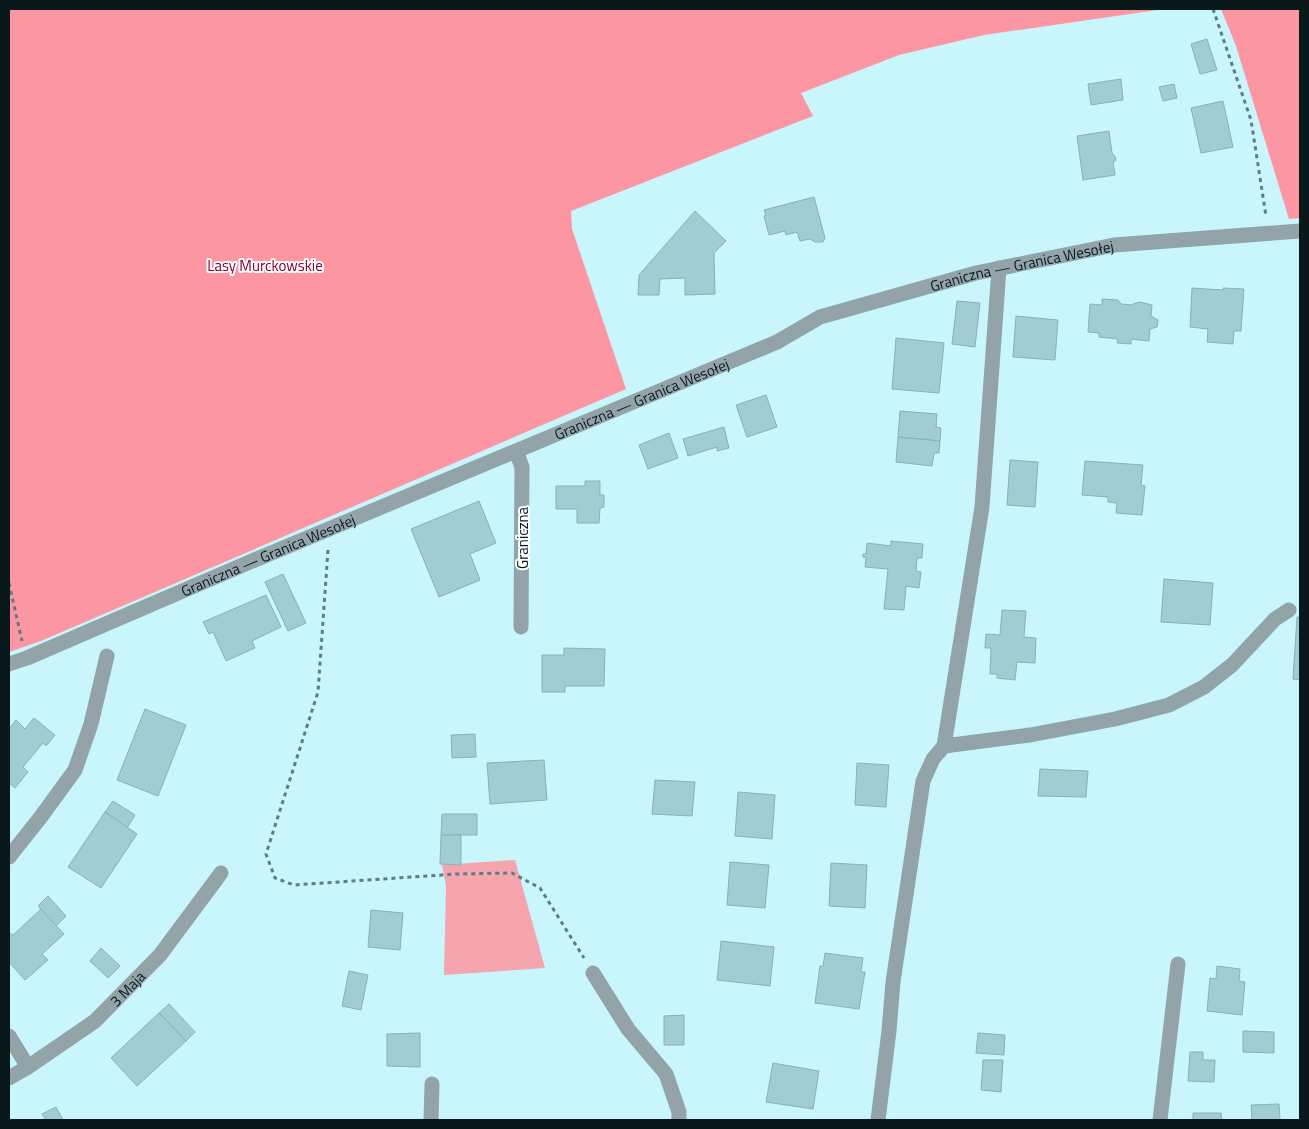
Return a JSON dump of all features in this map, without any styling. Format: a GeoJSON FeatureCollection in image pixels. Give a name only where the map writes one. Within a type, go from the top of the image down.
{"type":"FeatureCollection","features":[{"type":"Feature","properties":{"kind":"street","name":"Graniczna — Granica Wesołej"},"geometry":{"type":"LineString","coordinates":[[9,664],[776,342],[820,317],[976,273],[1114,245],[1300,230]]}},
{"type":"Feature","properties":{"kind":"street"},"geometry":{"type":"LineString","coordinates":[[878,1120],[893,982],[923,781],[933,759],[944,746],[982,506],[998,268]]}},
{"type":"Feature","properties":{"kind":"street","name":"Graniczna"},"geometry":{"type":"LineString","coordinates":[[516,451],[522,467],[521,627]]}},
{"type":"Feature","properties":{"kind":"street"},"geometry":{"type":"LineString","coordinates":[[944,746],[1030,735],[1115,719],[1169,705],[1204,687],[1232,666],[1275,619],[1289,610]]}},
{"type":"Feature","properties":{"kind":"street"},"geometry":{"type":"LineString","coordinates":[[9,857],[75,770],[91,724],[107,656]]}},
{"type":"Feature","properties":{"kind":"street","name":"3 Maja"},"geometry":{"type":"LineString","coordinates":[[9,1078],[95,1021],[160,955],[221,873]]}},
{"type":"Feature","properties":{"kind":"street"},"geometry":{"type":"LineString","coordinates":[[1160,1120],[1178,964]]}},
{"type":"Feature","properties":{"kind":"street"},"geometry":{"type":"LineString","coordinates":[[593,973],[628,1029],[666,1074],[679,1112],[679,1120]]}},
{"type":"Feature","properties":{"kind":"street"},"geometry":{"type":"LineString","coordinates":[[9,1036],[28,1067]]}},
{"type":"Feature","properties":{"kind":"street"},"geometry":{"type":"LineString","coordinates":[[431,1120],[432,1084]]}},
{"type":"Feature","properties":{"kind":"path"},"geometry":{"type":"LineString","coordinates":[[1212,9],[1251,120],[1269,234]]}},
{"type":"Feature","properties":{"kind":"path"},"geometry":{"type":"LineString","coordinates":[[329,529],[318,692],[266,854],[275,878],[294,885],[456,874],[512,873],[540,888],[593,973]]}},
{"type":"Feature","properties":{"kind":"path"},"geometry":{"type":"LineString","coordinates":[[9,583],[27,658]]}},
{"type":"Feature","properties":{"kind":"shaded area"},"geometry":{"type":"Polygon","coordinates":[[[515,860],[545,968],[444,975],[446,886],[442,865],[515,860]]]}},
{"type":"Feature","properties":{"kind":"green space","name":"Lasy Murckowskie"},"geometry":{"type":"Polygon","coordinates":[[[9,9],[1164,9],[984,35],[899,55],[801,93],[813,116],[571,211],[572,229],[626,389],[41,641],[9,652],[9,9]]]}},
{"type":"Feature","properties":{"kind":"green space"},"geometry":{"type":"Polygon","coordinates":[[[1221,9],[1300,9],[1300,218],[1289,219],[1236,46],[1221,9]]]}},
{"type":"Feature","properties":{"kind":"building"},"geometry":{"type":"Polygon","coordinates":[[[1207,39],[1217,70],[1200,74],[1191,44],[1207,39]]]}},
{"type":"Feature","properties":{"kind":"building"},"geometry":{"type":"Polygon","coordinates":[[[1121,79],[1123,100],[1091,105],[1088,84],[1121,79]]]}},
{"type":"Feature","properties":{"kind":"building"},"geometry":{"type":"Polygon","coordinates":[[[1174,84],[1177,98],[1163,101],[1159,87],[1174,84]]]}},
{"type":"Feature","properties":{"kind":"building"},"geometry":{"type":"Polygon","coordinates":[[[1223,101],[1233,147],[1201,153],[1191,108],[1223,101]]]}},
{"type":"Feature","properties":{"kind":"building"},"geometry":{"type":"Polygon","coordinates":[[[1109,131],[1112,153],[1116,160],[1113,163],[1115,175],[1083,180],[1077,136],[1109,131]]]}},
{"type":"Feature","properties":{"kind":"building"},"geometry":{"type":"Polygon","coordinates":[[[814,197],[825,238],[823,242],[815,242],[810,239],[800,241],[797,232],[786,235],[785,231],[769,235],[764,210],[814,197]]]}},
{"type":"Feature","properties":{"kind":"building"},"geometry":{"type":"Polygon","coordinates":[[[695,211],[726,241],[714,253],[715,294],[685,295],[685,278],[660,279],[659,295],[638,295],[639,275],[695,211]]]}},
{"type":"Feature","properties":{"kind":"building"},"geometry":{"type":"Polygon","coordinates":[[[1192,288],[1244,289],[1241,331],[1234,331],[1233,344],[1207,342],[1208,329],[1190,327],[1192,288]]]}},
{"type":"Feature","properties":{"kind":"building"},"geometry":{"type":"Polygon","coordinates":[[[1102,299],[1118,300],[1121,304],[1133,305],[1140,302],[1152,305],[1151,316],[1158,320],[1157,327],[1150,329],[1149,341],[1131,339],[1131,344],[1117,343],[1118,339],[1099,337],[1099,333],[1088,332],[1090,304],[1102,305],[1102,299]]]}},
{"type":"Feature","properties":{"kind":"building"},"geometry":{"type":"Polygon","coordinates":[[[957,301],[980,303],[975,347],[952,344],[957,301]]]}},
{"type":"Feature","properties":{"kind":"building"},"geometry":{"type":"Polygon","coordinates":[[[1016,316],[1058,320],[1055,360],[1013,357],[1016,316]]]}},
{"type":"Feature","properties":{"kind":"building"},"geometry":{"type":"Polygon","coordinates":[[[896,338],[944,343],[939,393],[892,389],[896,338]]]}},
{"type":"Feature","properties":{"kind":"building"},"geometry":{"type":"Polygon","coordinates":[[[766,395],[777,427],[747,437],[736,405],[766,395]]]}},
{"type":"Feature","properties":{"kind":"building"},"geometry":{"type":"Polygon","coordinates":[[[900,411],[937,414],[936,427],[941,428],[940,441],[898,437],[900,411]]]}},
{"type":"Feature","properties":{"kind":"building"},"geometry":{"type":"Polygon","coordinates":[[[724,427],[729,448],[717,451],[717,447],[688,456],[683,439],[724,427]]]}},
{"type":"Feature","properties":{"kind":"building"},"geometry":{"type":"Polygon","coordinates":[[[669,433],[678,458],[648,469],[639,445],[669,433]]]}},
{"type":"Feature","properties":{"kind":"building"},"geometry":{"type":"Polygon","coordinates":[[[898,437],[940,441],[939,453],[934,453],[932,466],[896,462],[898,437]]]}},
{"type":"Feature","properties":{"kind":"building"},"geometry":{"type":"Polygon","coordinates":[[[1010,460],[1038,462],[1035,507],[1007,505],[1010,460]]]}},
{"type":"Feature","properties":{"kind":"building"},"geometry":{"type":"Polygon","coordinates":[[[1085,461],[1143,465],[1141,485],[1145,486],[1142,515],[1116,513],[1117,503],[1108,502],[1108,497],[1082,495],[1085,461]]]}},
{"type":"Feature","properties":{"kind":"building"},"geometry":{"type":"Polygon","coordinates":[[[585,481],[600,481],[600,495],[604,495],[604,507],[600,508],[599,523],[577,523],[577,509],[556,509],[556,486],[585,486],[585,481]]]}},
{"type":"Feature","properties":{"kind":"building"},"geometry":{"type":"Polygon","coordinates":[[[479,501],[496,543],[470,554],[480,580],[439,597],[411,529],[479,501]]]}},
{"type":"Feature","properties":{"kind":"building"},"geometry":{"type":"Polygon","coordinates":[[[891,541],[923,544],[922,558],[917,558],[916,571],[921,572],[919,588],[906,586],[904,610],[884,609],[888,569],[865,567],[866,557],[863,557],[863,554],[866,554],[867,543],[891,546],[891,541]]]}},
{"type":"Feature","properties":{"kind":"building"},"geometry":{"type":"Polygon","coordinates":[[[283,574],[306,623],[288,631],[265,582],[283,574]]]}},
{"type":"Feature","properties":{"kind":"building"},"geometry":{"type":"Polygon","coordinates":[[[1164,579],[1213,583],[1210,625],[1161,622],[1164,579]]]}},
{"type":"Feature","properties":{"kind":"building"},"geometry":{"type":"Polygon","coordinates":[[[266,595],[281,627],[252,641],[255,648],[226,661],[213,632],[209,634],[203,622],[266,595]]]}},
{"type":"Feature","properties":{"kind":"building"},"geometry":{"type":"Polygon","coordinates":[[[1002,610],[1026,611],[1024,637],[1036,638],[1035,663],[1017,662],[1015,680],[997,678],[997,674],[990,674],[991,648],[985,648],[986,634],[1000,635],[1002,610]]]}},
{"type":"Feature","properties":{"kind":"building"},"geometry":{"type":"Polygon","coordinates":[[[1297,617],[1300,617],[1300,680],[1293,679],[1297,617]]]}},
{"type":"Feature","properties":{"kind":"building"},"geometry":{"type":"Polygon","coordinates":[[[564,648],[605,649],[604,686],[565,686],[565,692],[542,692],[542,655],[564,655],[564,648]]]}},
{"type":"Feature","properties":{"kind":"building"},"geometry":{"type":"Polygon","coordinates":[[[145,709],[186,725],[158,796],[117,780],[145,709]]]}},
{"type":"Feature","properties":{"kind":"building"},"geometry":{"type":"Polygon","coordinates":[[[34,718],[55,735],[46,746],[43,743],[23,767],[28,772],[15,788],[9,783],[9,729],[16,720],[25,729],[34,718]]]}},
{"type":"Feature","properties":{"kind":"building"},"geometry":{"type":"Polygon","coordinates":[[[475,734],[476,757],[452,758],[451,735],[475,734]]]}},
{"type":"Feature","properties":{"kind":"building"},"geometry":{"type":"Polygon","coordinates":[[[544,760],[547,800],[490,804],[487,763],[544,760]]]}},
{"type":"Feature","properties":{"kind":"building"},"geometry":{"type":"Polygon","coordinates":[[[857,763],[889,765],[886,807],[855,805],[857,763]]]}},
{"type":"Feature","properties":{"kind":"building"},"geometry":{"type":"Polygon","coordinates":[[[1040,769],[1088,771],[1086,797],[1038,796],[1040,769]]]}},
{"type":"Feature","properties":{"kind":"building"},"geometry":{"type":"Polygon","coordinates":[[[655,780],[695,782],[692,816],[652,814],[655,780]]]}},
{"type":"Feature","properties":{"kind":"building"},"geometry":{"type":"Polygon","coordinates":[[[738,792],[775,795],[772,839],[735,836],[738,792]]]}},
{"type":"Feature","properties":{"kind":"building"},"geometry":{"type":"Polygon","coordinates":[[[113,801],[135,815],[127,828],[105,812],[113,801]]]}},
{"type":"Feature","properties":{"kind":"building"},"geometry":{"type":"Polygon","coordinates":[[[105,812],[137,834],[101,888],[68,867],[105,812]]]}},
{"type":"Feature","properties":{"kind":"building"},"geometry":{"type":"Polygon","coordinates":[[[442,814],[477,814],[477,835],[441,835],[442,814]]]}},
{"type":"Feature","properties":{"kind":"building"},"geometry":{"type":"Polygon","coordinates":[[[441,835],[461,835],[461,865],[440,864],[441,835]]]}},
{"type":"Feature","properties":{"kind":"building"},"geometry":{"type":"Polygon","coordinates":[[[730,862],[769,865],[765,908],[727,905],[730,862]]]}},
{"type":"Feature","properties":{"kind":"building"},"geometry":{"type":"Polygon","coordinates":[[[831,863],[867,865],[865,908],[829,906],[831,863]]]}},
{"type":"Feature","properties":{"kind":"building"},"geometry":{"type":"Polygon","coordinates":[[[48,896],[66,916],[56,926],[38,906],[48,896]]]}},
{"type":"Feature","properties":{"kind":"building"},"geometry":{"type":"Polygon","coordinates":[[[41,909],[64,934],[42,954],[48,960],[25,980],[9,962],[9,934],[13,935],[41,909]]]}},
{"type":"Feature","properties":{"kind":"building"},"geometry":{"type":"Polygon","coordinates":[[[371,910],[403,913],[400,950],[368,947],[371,910]]]}},
{"type":"Feature","properties":{"kind":"building"},"geometry":{"type":"Polygon","coordinates":[[[721,941],[774,947],[770,986],[717,980],[721,941]]]}},
{"type":"Feature","properties":{"kind":"building"},"geometry":{"type":"Polygon","coordinates":[[[101,948],[120,966],[108,978],[90,961],[101,948]]]}},
{"type":"Feature","properties":{"kind":"building"},"geometry":{"type":"Polygon","coordinates":[[[825,953],[863,958],[861,972],[865,972],[859,1009],[815,1003],[820,966],[823,966],[825,953]]]}},
{"type":"Feature","properties":{"kind":"building"},"geometry":{"type":"Polygon","coordinates":[[[1217,966],[1240,969],[1239,981],[1245,982],[1242,1015],[1207,1011],[1210,978],[1216,979],[1217,966]]]}},
{"type":"Feature","properties":{"kind":"building"},"geometry":{"type":"Polygon","coordinates":[[[349,971],[368,975],[361,1010],[342,1006],[349,971]]]}},
{"type":"Feature","properties":{"kind":"building"},"geometry":{"type":"Polygon","coordinates":[[[169,1004],[195,1032],[186,1041],[159,1013],[169,1004]]]}},
{"type":"Feature","properties":{"kind":"building"},"geometry":{"type":"Polygon","coordinates":[[[159,1013],[186,1041],[137,1086],[111,1058],[159,1013]]]}},
{"type":"Feature","properties":{"kind":"building"},"geometry":{"type":"Polygon","coordinates":[[[684,1015],[684,1045],[664,1045],[664,1016],[684,1015]]]}},
{"type":"Feature","properties":{"kind":"building"},"geometry":{"type":"Polygon","coordinates":[[[1243,1031],[1274,1032],[1274,1053],[1243,1052],[1243,1031]]]}},
{"type":"Feature","properties":{"kind":"building"},"geometry":{"type":"Polygon","coordinates":[[[420,1033],[420,1067],[387,1066],[387,1034],[420,1033]]]}},
{"type":"Feature","properties":{"kind":"building"},"geometry":{"type":"Polygon","coordinates":[[[978,1033],[1005,1035],[1004,1055],[976,1053],[978,1033]]]}},
{"type":"Feature","properties":{"kind":"building"},"geometry":{"type":"Polygon","coordinates":[[[1190,1052],[1203,1052],[1203,1060],[1215,1060],[1214,1082],[1188,1081],[1190,1052]]]}},
{"type":"Feature","properties":{"kind":"building"},"geometry":{"type":"Polygon","coordinates":[[[983,1060],[1003,1060],[1001,1092],[981,1090],[983,1060]]]}},
{"type":"Feature","properties":{"kind":"building"},"geometry":{"type":"Polygon","coordinates":[[[773,1063],[819,1071],[813,1109],[766,1102],[773,1063]]]}},
{"type":"Feature","properties":{"kind":"building"},"geometry":{"type":"Polygon","coordinates":[[[1279,1104],[1280,1120],[1252,1120],[1251,1105],[1279,1104]]]}},
{"type":"Feature","properties":{"kind":"building"},"geometry":{"type":"Polygon","coordinates":[[[56,1107],[63,1120],[46,1120],[42,1114],[56,1107]]]}},
{"type":"Feature","properties":{"kind":"building"},"geometry":{"type":"Polygon","coordinates":[[[1193,1113],[1221,1113],[1222,1120],[1193,1120],[1193,1113]]]}}]}
